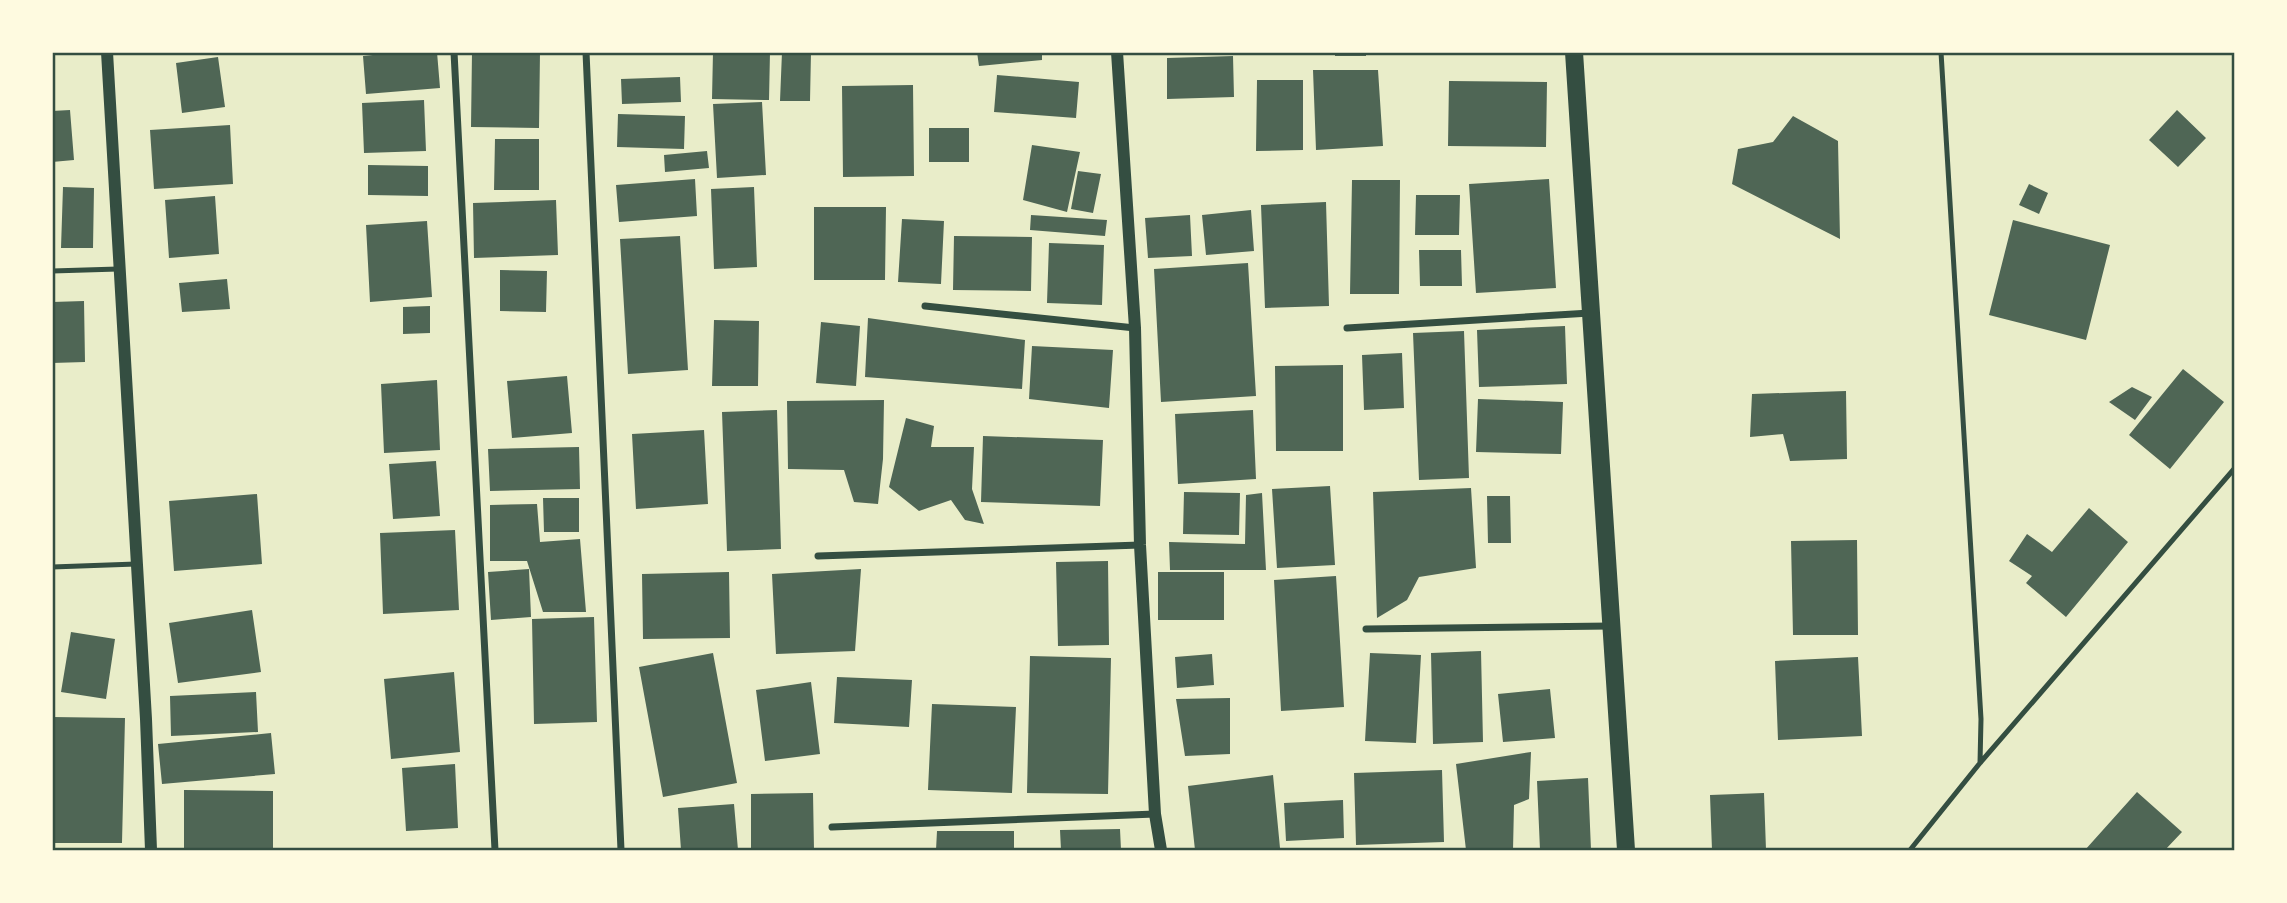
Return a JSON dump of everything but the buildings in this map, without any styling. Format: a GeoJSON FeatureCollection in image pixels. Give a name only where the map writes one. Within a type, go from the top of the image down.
{"type":"FeatureCollection","features":[{"type":"Feature","properties":{"kind":"main road"},"geometry":{"type":"LineString","coordinates":[[1574,52],[1626,850]]}},
{"type":"Feature","properties":{"kind":"street"},"geometry":{"type":"LineString","coordinates":[[107,52],[151,850]]}},
{"type":"Feature","properties":{"kind":"street"},"geometry":{"type":"LineString","coordinates":[[454,52],[495,850]]}},
{"type":"Feature","properties":{"kind":"street"},"geometry":{"type":"LineString","coordinates":[[586,52],[621,850]]}},
{"type":"Feature","properties":{"kind":"street"},"geometry":{"type":"LineString","coordinates":[[1117,52],[1135,327],[1140,545],[1155,814],[1161,850]]}},
{"type":"Feature","properties":{"kind":"street"},"geometry":{"type":"LineString","coordinates":[[925,306],[1135,327]]}},
{"type":"Feature","properties":{"kind":"street"},"geometry":{"type":"LineString","coordinates":[[1347,328],[1590,313]]}},
{"type":"Feature","properties":{"kind":"street"},"geometry":{"type":"LineString","coordinates":[[818,556],[1140,545]]}},
{"type":"Feature","properties":{"kind":"street"},"geometry":{"type":"LineString","coordinates":[[1366,629],[1612,626]]}},
{"type":"Feature","properties":{"kind":"street"},"geometry":{"type":"LineString","coordinates":[[832,827],[1155,814]]}},
{"type":"Feature","properties":{"kind":"lane"},"geometry":{"type":"LineString","coordinates":[[1941,52],[1981,719],[1980,764]]}},
{"type":"Feature","properties":{"kind":"lane"},"geometry":{"type":"LineString","coordinates":[[52,271],[118,268]]}},
{"type":"Feature","properties":{"kind":"lane"},"geometry":{"type":"LineString","coordinates":[[1910,850],[1980,764],[2235,469]]}},
{"type":"Feature","properties":{"kind":"lane"},"geometry":{"type":"LineString","coordinates":[[52,567],[136,564]]}}]}
